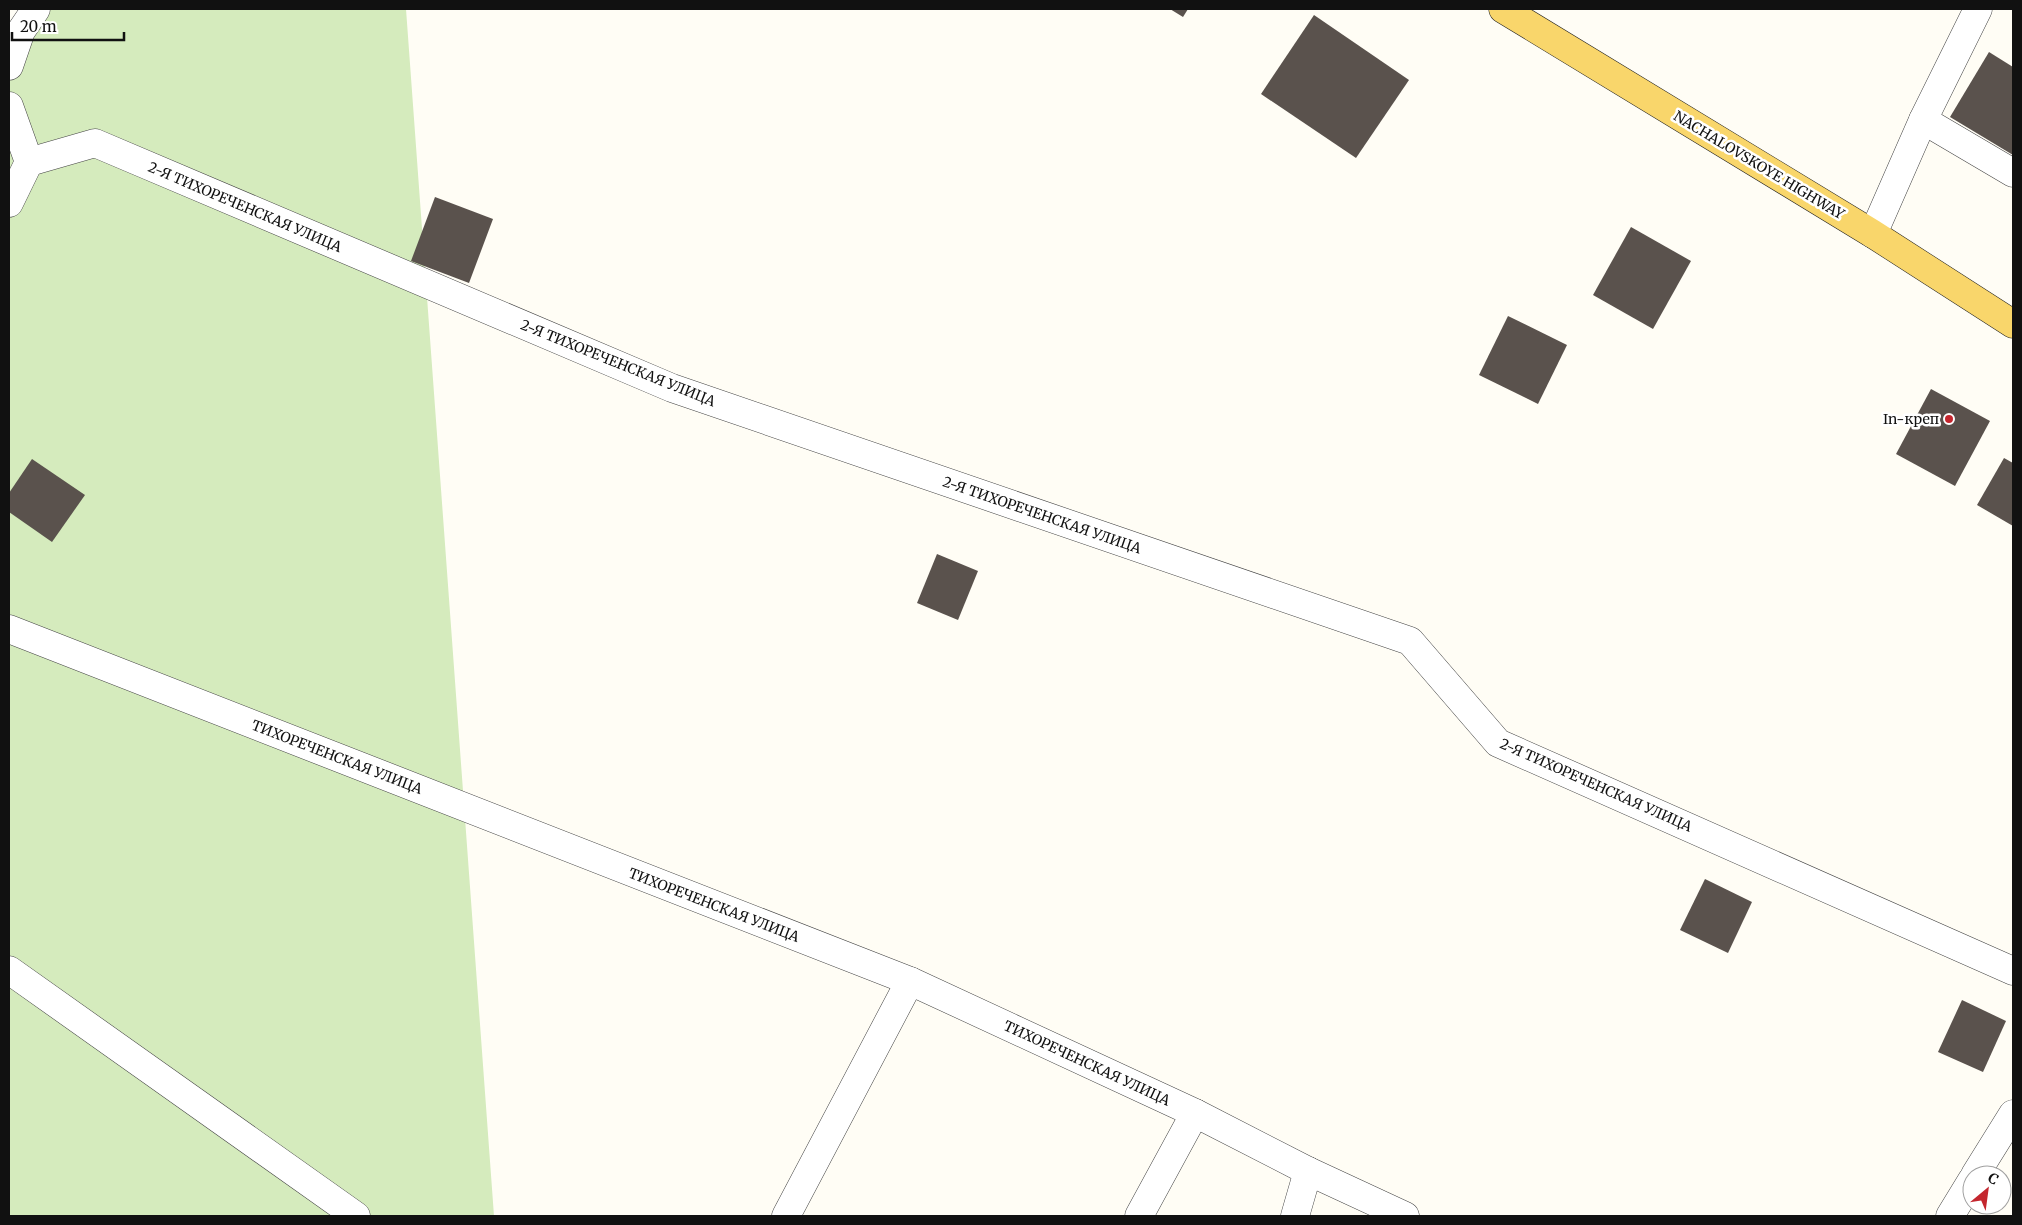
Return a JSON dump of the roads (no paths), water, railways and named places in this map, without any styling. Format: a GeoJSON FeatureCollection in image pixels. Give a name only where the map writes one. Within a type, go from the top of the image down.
{"type":"FeatureCollection","features":[{"type":"Feature","properties":{"kind":"main road","name":"NACHALOVSKOYE HIGHWAY"},"geometry":{"type":"LineString","coordinates":[[1503,9],[1873,234],[2013,324]]}},
{"type":"Feature","properties":{"kind":"street"},"geometry":{"type":"LineString","coordinates":[[9,66],[21,31],[36,9]]}},
{"type":"Feature","properties":{"kind":"street"},"geometry":{"type":"LineString","coordinates":[[1873,234],[1923,120],[1978,9]]}},
{"type":"Feature","properties":{"kind":"street"},"geometry":{"type":"LineString","coordinates":[[9,106],[29,162],[9,204]]}},
{"type":"Feature","properties":{"kind":"street"},"geometry":{"type":"LineString","coordinates":[[1923,120],[2013,173]]}},
{"type":"Feature","properties":{"kind":"street","name":"2-Я ТИХОРЕЧЕНСКАЯ УЛИЦА"},"geometry":{"type":"LineString","coordinates":[[29,162],[94,142],[672,388],[1410,641],[1498,743],[2013,971]]}},
{"type":"Feature","properties":{"kind":"street","name":"ТИХОРЕЧЕНСКАЯ УЛИЦА"},"geometry":{"type":"LineString","coordinates":[[9,629],[910,981],[1195,1113],[1308,1171],[1404,1216]]}},
{"type":"Feature","properties":{"kind":"street"},"geometry":{"type":"LineString","coordinates":[[9,970],[356,1216]]}},
{"type":"Feature","properties":{"kind":"street"},"geometry":{"type":"LineString","coordinates":[[786,1216],[910,981]]}},
{"type":"Feature","properties":{"kind":"street"},"geometry":{"type":"LineString","coordinates":[[1139,1216],[1195,1113]]}},
{"type":"Feature","properties":{"kind":"street"},"geometry":{"type":"LineString","coordinates":[[1981,1165],[2013,1114]]}},
{"type":"Feature","properties":{"kind":"street"},"geometry":{"type":"LineString","coordinates":[[1295,1216],[1308,1171]]}},
{"type":"Feature","properties":{"kind":"street"},"geometry":{"type":"LineString","coordinates":[[1950,1216],[1962,1196]]}},
{"type":"Feature","properties":{"kind":"place","name":"In-креп"},"geometry":{"type":"Point","coordinates":[1949,419]}}]}
